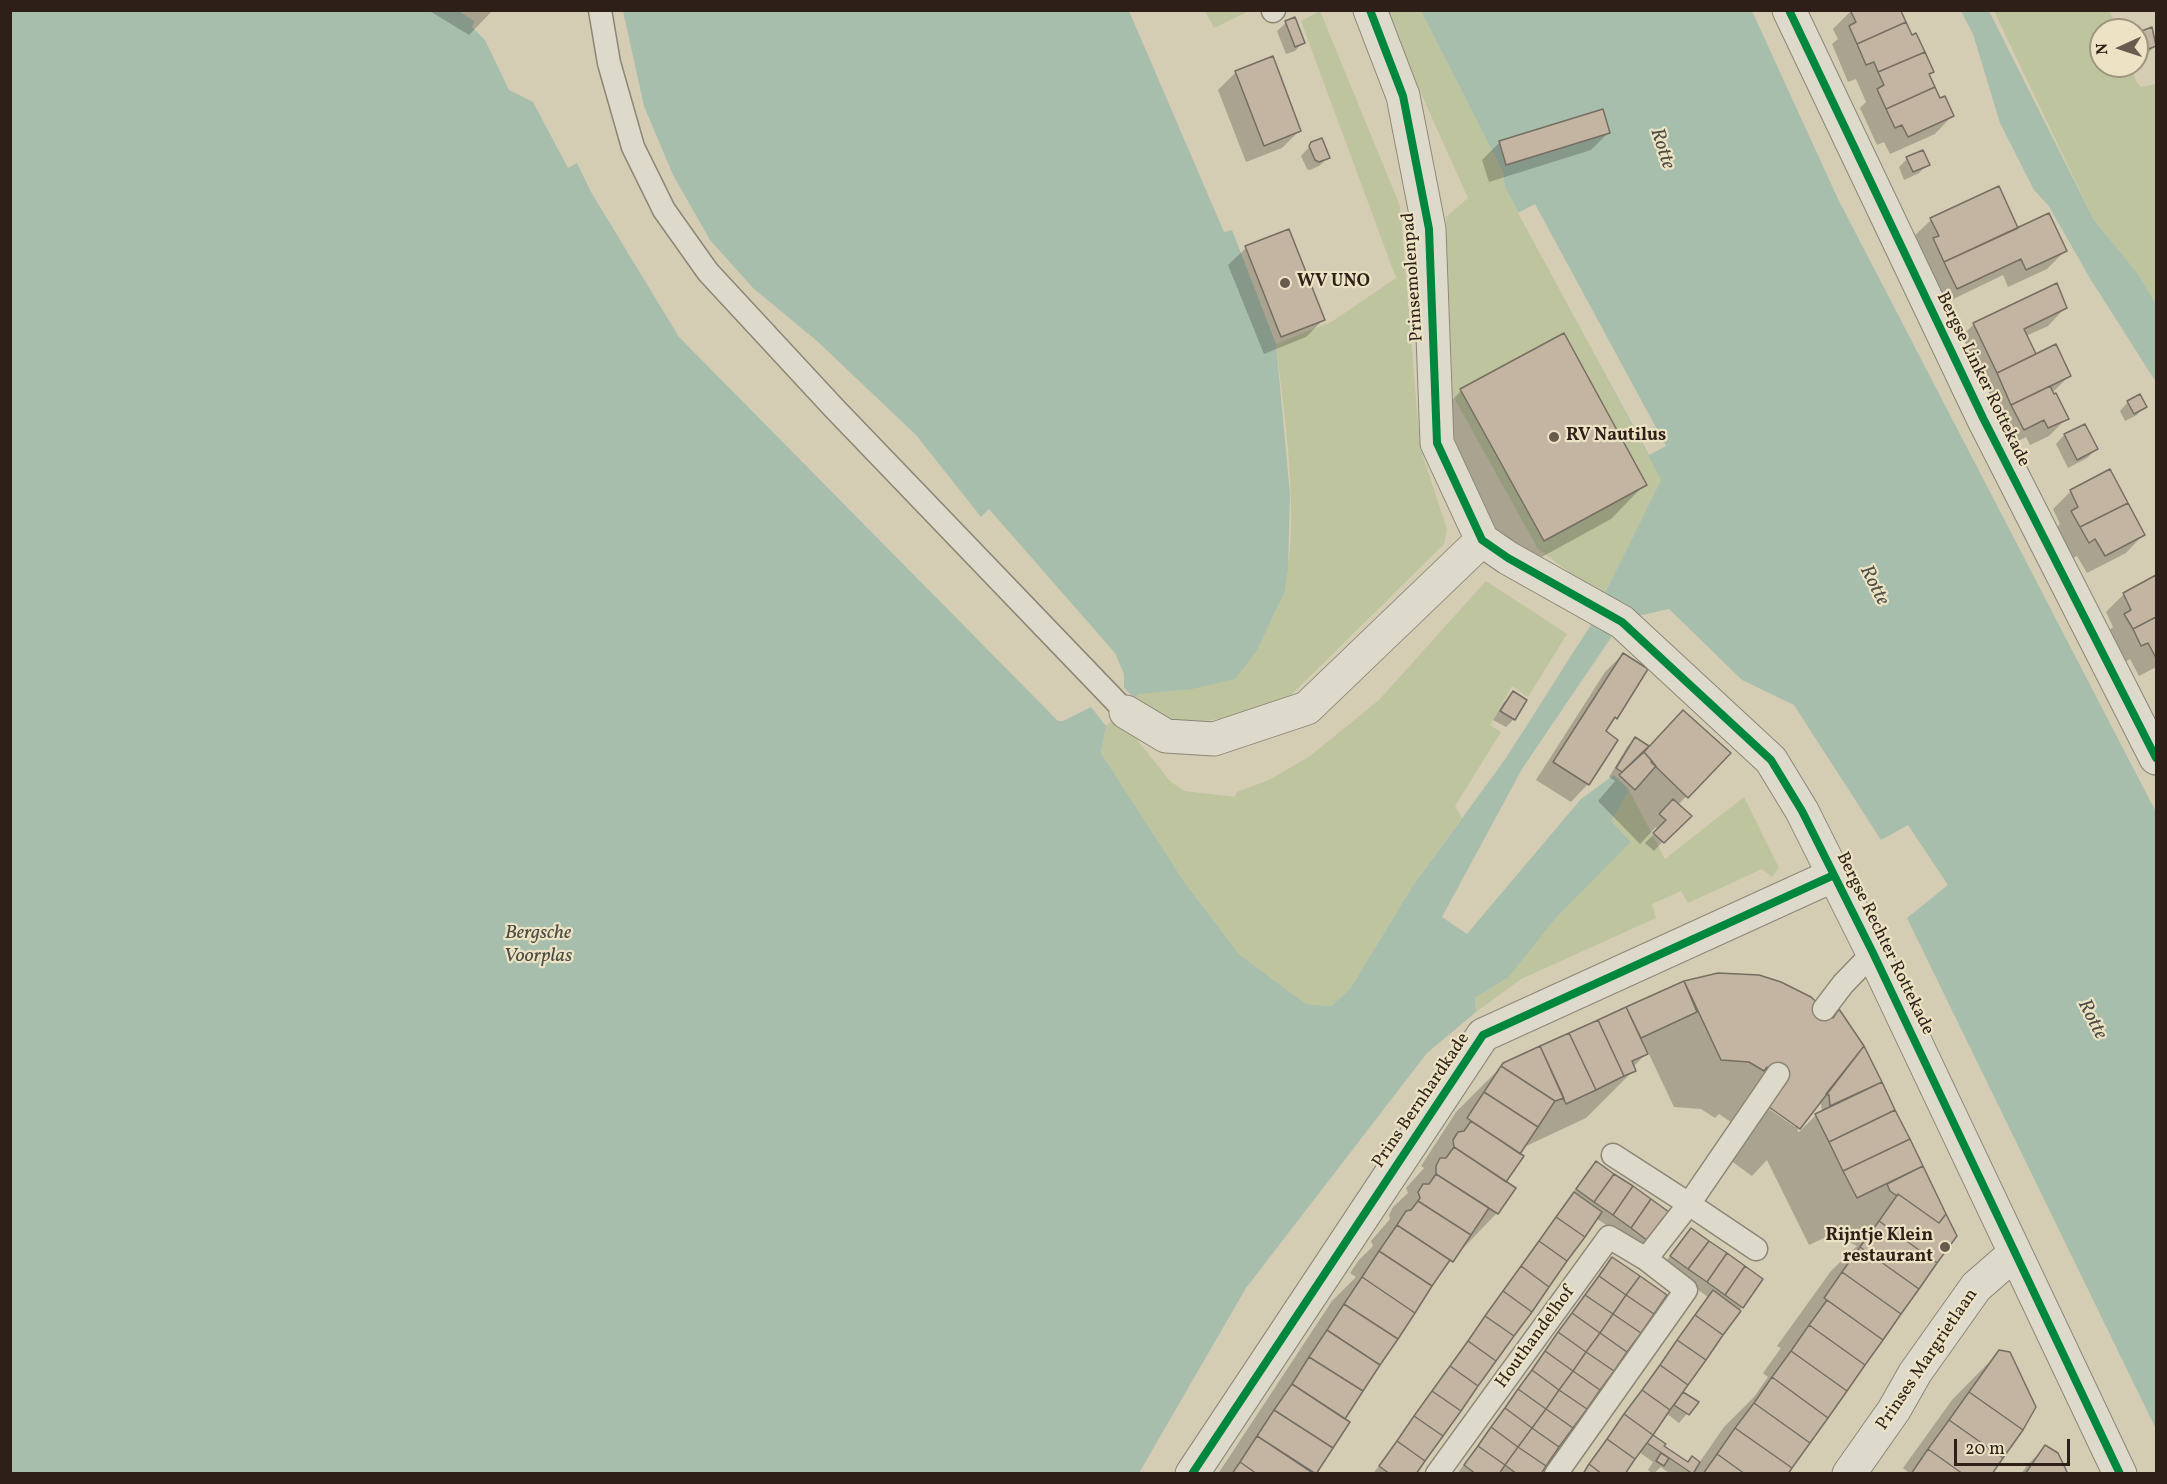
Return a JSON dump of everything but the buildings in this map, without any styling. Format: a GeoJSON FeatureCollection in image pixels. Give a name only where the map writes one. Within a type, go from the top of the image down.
{"type":"FeatureCollection","features":[{"type":"Feature","properties":{"kind":"street","name":"Prinsemolenpad"},"geometry":{"type":"LineString","coordinates":[[1370,10],[1403,96],[1429,229],[1437,442],[1482,540]]}},
{"type":"Feature","properties":{"kind":"street","name":"Bergse Linker Rottekade"},"geometry":{"type":"LineString","coordinates":[[1789,10],[1983,418],[2157,758]]}},
{"type":"Feature","properties":{"kind":"street"},"geometry":{"type":"LineString","coordinates":[[1115,702],[1166,736],[1214,739],[1307,708],[1482,540]]}},
{"type":"Feature","properties":{"kind":"street","name":"Bergse Rechter Rottekade"},"geometry":{"type":"LineString","coordinates":[[1482,540],[1508,558],[1610,616],[1771,760],[1802,811],[1873,952],[2120,1473]]}},
{"type":"Feature","properties":{"kind":"street","name":"Prins Bernhardkade"},"geometry":{"type":"LineString","coordinates":[[1192,1473],[1483,1035],[1834,875]]}},
{"type":"Feature","properties":{"kind":"street","name":"Prinses Margrietlaan"},"geometry":{"type":"LineString","coordinates":[[1849,1473],[1894,1410],[1915,1373],[1976,1287],[2015,1253]]}},
{"type":"Feature","properties":{"kind":"lane"},"geometry":{"type":"LineString","coordinates":[[600,10],[609,63],[633,147],[664,210],[708,272],[834,408],[1115,702]]}},
{"type":"Feature","properties":{"kind":"lane"},"geometry":{"type":"LineString","coordinates":[[1824,1008],[1873,952]]}},
{"type":"Feature","properties":{"kind":"lane"},"geometry":{"type":"LineString","coordinates":[[1646,1259],[1689,1204],[1778,1074]]}},
{"type":"Feature","properties":{"kind":"lane"},"geometry":{"type":"LineString","coordinates":[[1613,1155],[1756,1249]]}},
{"type":"Feature","properties":{"kind":"lane","name":"Houthandelhof"},"geometry":{"type":"LineString","coordinates":[[1437,1473],[1609,1237],[1646,1259],[1686,1290],[1556,1473]]}},
{"type":"Feature","properties":{"kind":"shaded area"},"geometry":{"type":"Polygon","coordinates":[[[1205,11],[1249,11],[1214,28],[1205,11]]]}},
{"type":"Feature","properties":{"kind":"shaded area"},"geometry":{"type":"Polygon","coordinates":[[[1320,11],[1400,206],[1420,447],[1447,529],[1444,544],[1290,696],[1239,717],[1173,724],[1135,698],[1137,694],[1264,628],[1270,623],[1282,596],[1289,564],[1291,488],[1276,344],[1333,321],[1396,278],[1301,21],[1320,11]]]}},
{"type":"Feature","properties":{"kind":"shaded area"},"geometry":{"type":"Polygon","coordinates":[[[1384,11],[1421,11],[1503,172],[1505,187],[1661,480],[1603,597],[1538,549],[1453,396],[1446,217],[1468,198],[1384,11]]]}},
{"type":"Feature","properties":{"kind":"shaded area"},"geometry":{"type":"Polygon","coordinates":[[[1994,11],[2110,11],[2113,18],[2089,18],[2089,78],[2135,78],[2141,87],[2156,84],[2156,304],[2138,274],[2094,220],[1994,11]]]}},
{"type":"Feature","properties":{"kind":"shaded area"},"geometry":{"type":"Polygon","coordinates":[[[1486,581],[1567,634],[1528,697],[1512,686],[1490,725],[1501,732],[1455,806],[1462,818],[1412,887],[1350,989],[1331,1006],[1306,1004],[1239,954],[1185,883],[1101,753],[1106,726],[1117,715],[1170,781],[1184,791],[1235,797],[1237,792],[1269,780],[1310,756],[1379,700],[1486,581]]]}},
{"type":"Feature","properties":{"kind":"shaded area"},"geometry":{"type":"Polygon","coordinates":[[[1629,790],[1665,859],[1744,797],[1779,868],[1772,877],[1762,869],[1688,903],[1681,891],[1652,904],[1656,918],[1521,979],[1476,1012],[1475,998],[1509,977],[1556,918],[1631,842],[1610,821],[1629,790]]]}},
{"type":"Feature","properties":{"kind":"water","name":"Bergsche Voorplas"},"geometry":{"type":"Polygon","coordinates":[[[457,10],[474,21],[472,27],[485,40],[509,90],[533,102],[568,168],[577,163],[591,192],[679,337],[1058,721],[1063,721],[1091,707],[1106,726],[1101,753],[1185,883],[1239,954],[1306,1004],[1331,1006],[1350,989],[1412,887],[1506,758],[1606,601],[1603,597],[1661,480],[1505,187],[1503,172],[1421,11],[1752,11],[1838,199],[2156,812],[2156,1429],[1907,918],[1948,885],[1908,825],[1881,840],[1794,705],[1742,680],[1669,609],[1638,616],[1627,614],[1522,769],[1442,917],[1467,934],[1581,799],[1614,775],[1629,790],[1611,821],[1631,842],[1556,918],[1509,977],[1475,998],[1476,1012],[1427,1053],[1246,1288],[1139,1473],[11,1473],[10,11],[457,10]]]}},
{"type":"Feature","properties":{"kind":"water"},"geometry":{"type":"Polygon","coordinates":[[[623,11],[1129,11],[1224,232],[1232,230],[1276,344],[1290,494],[1288,569],[1284,594],[1256,652],[1235,679],[1192,689],[1138,694],[1135,698],[1124,688],[1124,674],[1115,653],[989,509],[981,517],[916,435],[817,341],[753,288],[710,240],[673,175],[644,106],[623,11]]]}},
{"type":"Feature","properties":{"kind":"water"},"geometry":{"type":"Polygon","coordinates":[[[1961,11],[1989,11],[2094,220],[2138,274],[2156,304],[2156,382],[2091,280],[2048,205],[2034,190],[2000,123],[1973,34],[1961,11]]]}},
{"type":"Feature","properties":{"kind":"pier"},"geometry":{"type":"Polygon","coordinates":[[[1535,204],[1666,446],[1649,455],[1518,213],[1535,204]]]}},
{"type":"Feature","properties":{"kind":"cycle path"},"geometry":{"type":"LineString","coordinates":[[1370,10],[1403,96],[1429,229],[1437,443],[1482,540],[1508,558],[1622,622],[1771,760],[1802,811],[1873,953],[2120,1474]]}},
{"type":"Feature","properties":{"kind":"cycle path"},"geometry":{"type":"LineString","coordinates":[[1789,10],[1983,418],[2156,758]]}},
{"type":"Feature","properties":{"kind":"cycle path"},"geometry":{"type":"LineString","coordinates":[[1192,1474],[1483,1035],[1834,875]]}},
{"type":"Feature","properties":{"kind":"place","name":"WV UNO"},"geometry":{"type":"Point","coordinates":[1285,283]}},
{"type":"Feature","properties":{"kind":"place","name":"RV Nautilus"},"geometry":{"type":"Point","coordinates":[1554,437]}},
{"type":"Feature","properties":{"kind":"place","name":"Rijntje Klein restaurant"},"geometry":{"type":"Point","coordinates":[1945,1247]}},
{"type":"Feature","properties":{"kind":"water label","name":"Rotte"},"geometry":{"type":"Point","coordinates":[1661,149]}},
{"type":"Feature","properties":{"kind":"water label","name":"Rotte"},"geometry":{"type":"Point","coordinates":[1873,586]}},
{"type":"Feature","properties":{"kind":"water label","name":"Rotte"},"geometry":{"type":"Point","coordinates":[2091,1020]}}]}
